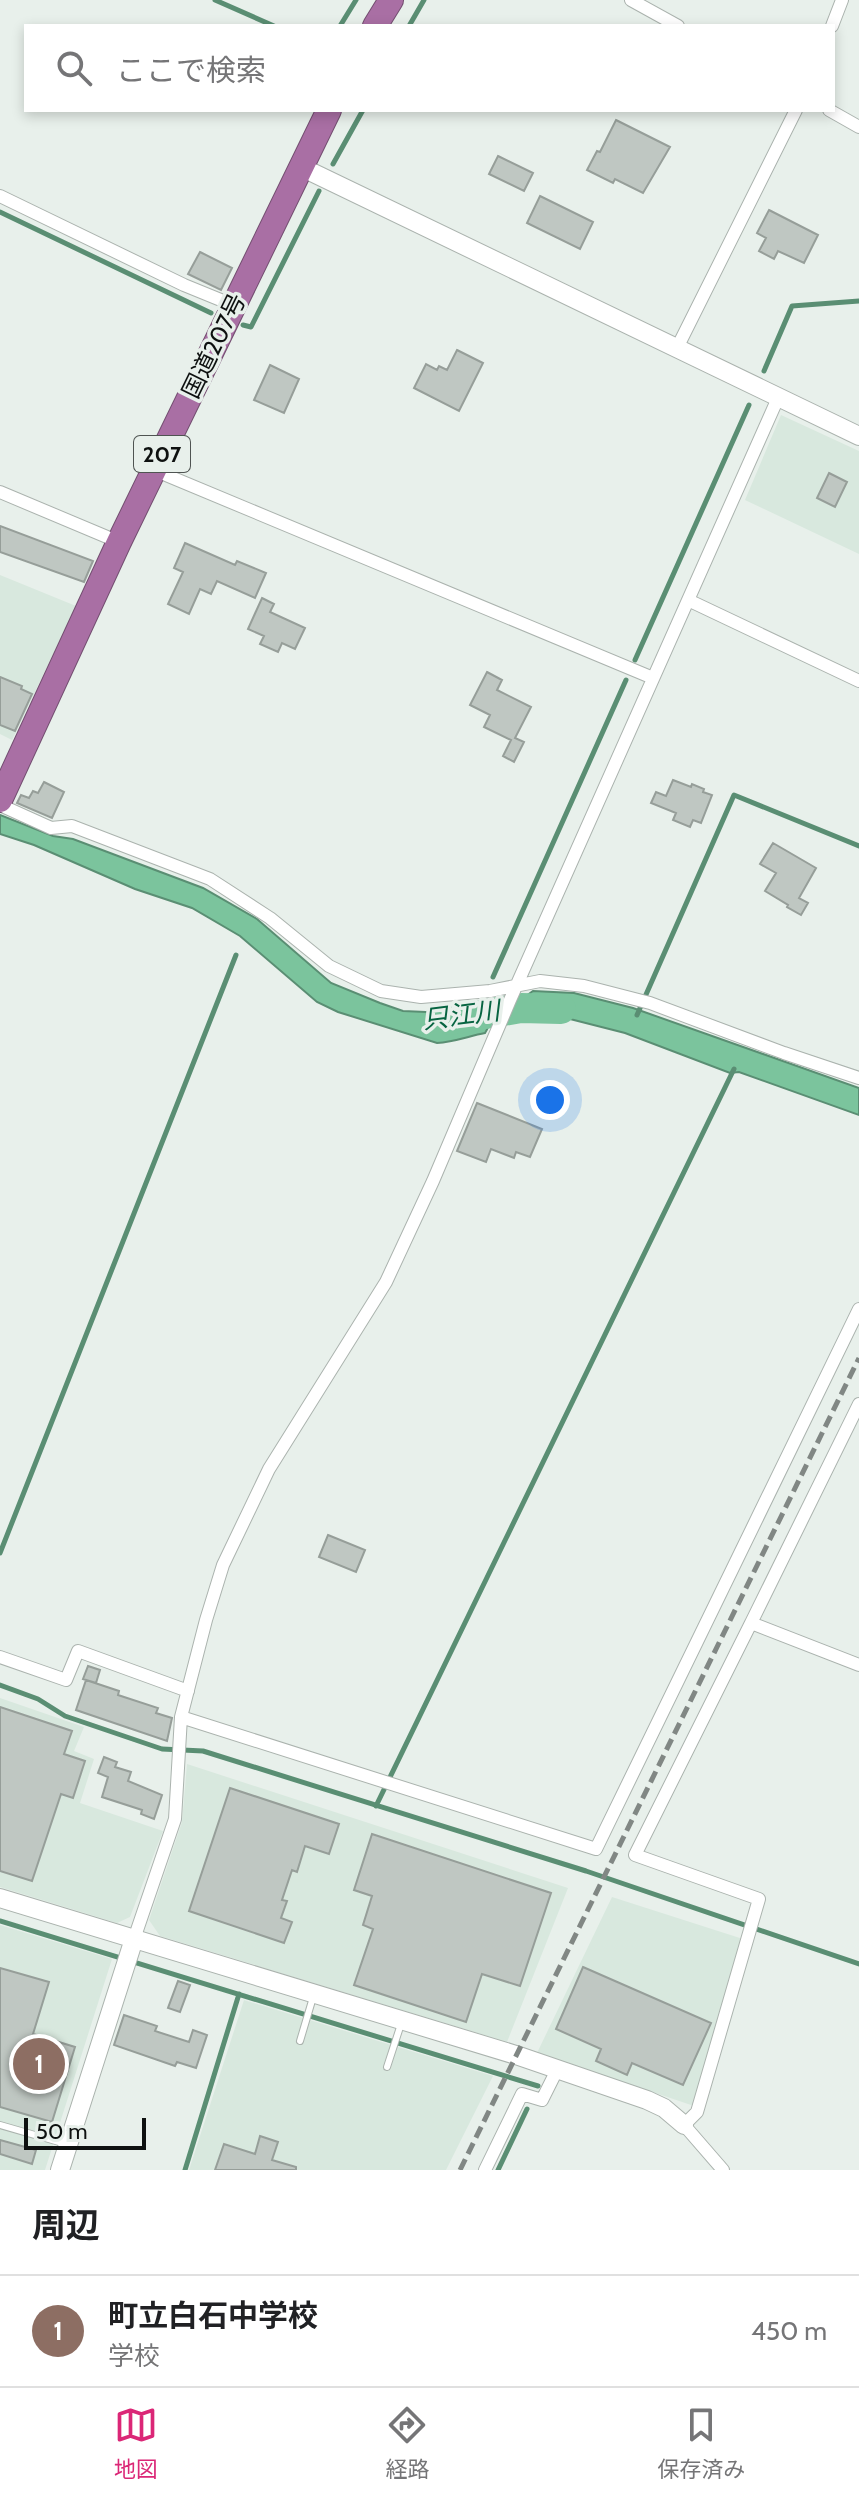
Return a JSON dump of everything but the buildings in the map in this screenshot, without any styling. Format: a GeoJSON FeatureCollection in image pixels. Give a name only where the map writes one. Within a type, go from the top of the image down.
{"type":"FeatureCollection","features":[{"type":"Feature","properties":{"kind":"highway"},"geometry":{"type":"LineString","coordinates":[[376,24],[391,0]]}},
{"type":"Feature","properties":{"kind":"highway","name":"国道207号"},"geometry":{"type":"LineString","coordinates":[[0,802],[119,542],[328,112]]}},
{"type":"Feature","properties":{"kind":"street"},"geometry":{"type":"LineString","coordinates":[[631,0],[674,24]]}},
{"type":"Feature","properties":{"kind":"street"},"geometry":{"type":"LineString","coordinates":[[833,24],[842,0]]}},
{"type":"Feature","properties":{"kind":"street"},"geometry":{"type":"LineString","coordinates":[[677,348],[795,112]]}},
{"type":"Feature","properties":{"kind":"street"},"geometry":{"type":"LineString","coordinates":[[833,112],[859,127]]}},
{"type":"Feature","properties":{"kind":"street"},"geometry":{"type":"LineString","coordinates":[[301,167],[859,436]]}},
{"type":"Feature","properties":{"kind":"street"},"geometry":{"type":"LineString","coordinates":[[0,196],[184,285],[233,305]]}},
{"type":"Feature","properties":{"kind":"street"},"geometry":{"type":"LineString","coordinates":[[60,2170],[175,1819],[181,1717],[223,1565],[269,1469],[386,1282],[778,398]]}},
{"type":"Feature","properties":{"kind":"street"},"geometry":{"type":"LineString","coordinates":[[154,470],[653,678]]}},
{"type":"Feature","properties":{"kind":"street"},"geometry":{"type":"LineString","coordinates":[[0,492],[119,542]]}},
{"type":"Feature","properties":{"kind":"street"},"geometry":{"type":"LineString","coordinates":[[688,600],[859,681]]}},
{"type":"Feature","properties":{"kind":"street"},"geometry":{"type":"LineString","coordinates":[[0,802],[51,828],[72,826],[210,879],[270,918],[329,966],[381,991],[421,997],[490,991],[540,981],[569,984],[644,1001],[859,1078]]}},
{"type":"Feature","properties":{"kind":"street"},"geometry":{"type":"LineString","coordinates":[[181,1717],[596,1849],[859,1309]]}},
{"type":"Feature","properties":{"kind":"street"},"geometry":{"type":"LineString","coordinates":[[684,2125],[697,2112],[759,1899],[635,1855],[859,1404]]}},
{"type":"Feature","properties":{"kind":"street"},"geometry":{"type":"LineString","coordinates":[[751,1623],[859,1665]]}},
{"type":"Feature","properties":{"kind":"street"},"geometry":{"type":"LineString","coordinates":[[0,1657],[66,1680],[78,1651],[188,1691]]}},
{"type":"Feature","properties":{"kind":"street"},"geometry":{"type":"LineString","coordinates":[[0,1898],[129,1953],[312,2000],[557,2070],[664,2108],[684,2125],[723,2170]]}},
{"type":"Feature","properties":{"kind":"street"},"geometry":{"type":"LineString","coordinates":[[485,2170],[522,2094],[542,2100],[557,2070]]}},
{"type":"Feature","properties":{"kind":"lane"},"geometry":{"type":"LineString","coordinates":[[300,2041],[312,2000]]}},
{"type":"Feature","properties":{"kind":"lane"},"geometry":{"type":"LineString","coordinates":[[387,2067],[400,2027]]}},
{"type":"Feature","properties":{"kind":"lane"},"geometry":{"type":"LineString","coordinates":[[0,2125],[68,2145]]}},
{"type":"Feature","properties":{"kind":"shaded area"},"geometry":{"type":"Polygon","coordinates":[[[781,415],[859,451],[859,554],[745,500],[781,415]]]}},
{"type":"Feature","properties":{"kind":"shaded area"},"geometry":{"type":"Polygon","coordinates":[[[0,575],[76,606],[12,740],[0,734],[0,575]]]}},
{"type":"Feature","properties":{"kind":"shaded area"},"geometry":{"type":"Polygon","coordinates":[[[0,1698],[84,1727],[74,1751],[94,1759],[80,1803],[163,1831],[130,1917],[117,1923],[0,1887],[0,1698]]]}},
{"type":"Feature","properties":{"kind":"shaded area"},"geometry":{"type":"Polygon","coordinates":[[[187,1764],[568,1888],[507,2042],[160,1936],[149,1920],[182,1822],[187,1764]]]}},
{"type":"Feature","properties":{"kind":"shaded area"},"geometry":{"type":"Polygon","coordinates":[[[612,1897],[743,1939],[694,2106],[537,2053],[612,1897]]]}},
{"type":"Feature","properties":{"kind":"shaded area"},"geometry":{"type":"Polygon","coordinates":[[[0,1925],[112,1959],[45,2170],[0,2170],[0,1925]]]}},
{"type":"Feature","properties":{"kind":"shaded area"},"geometry":{"type":"Polygon","coordinates":[[[244,2000],[493,2076],[446,2170],[189,2170],[244,2000]]]}},
{"type":"Feature","properties":{"kind":"water"},"geometry":{"type":"Polygon","coordinates":[[[0,815],[203,888],[257,919],[331,983],[403,1011],[426,1012],[484,1002],[490,1018],[489,1025],[485,1033],[437,1043],[338,1012],[317,1002],[240,936],[192,908],[135,889],[34,845],[0,834],[0,815]]]}},
{"type":"Feature","properties":{"kind":"water"},"geometry":{"type":"Polygon","coordinates":[[[533,991],[574,993],[633,1008],[859,1088],[859,1115],[739,1072],[730,1073],[625,1033],[570,1019],[525,1016],[519,1001],[533,991]]]}},
{"type":"Feature","properties":{"kind":"waterway"},"geometry":{"type":"LineString","coordinates":[[215,0],[269,24]]}},
{"type":"Feature","properties":{"kind":"waterway"},"geometry":{"type":"LineString","coordinates":[[341,24],[356,0]]}},
{"type":"Feature","properties":{"kind":"waterway"},"geometry":{"type":"LineString","coordinates":[[410,24],[424,0]]}},
{"type":"Feature","properties":{"kind":"waterway"},"geometry":{"type":"LineString","coordinates":[[333,164],[362,112]]}},
{"type":"Feature","properties":{"kind":"waterway"},"geometry":{"type":"LineString","coordinates":[[243,325],[251,327],[319,191]]}},
{"type":"Feature","properties":{"kind":"waterway"},"geometry":{"type":"LineString","coordinates":[[0,212],[211,313]]}},
{"type":"Feature","properties":{"kind":"waterway"},"geometry":{"type":"LineString","coordinates":[[764,371],[792,306],[859,301]]}},
{"type":"Feature","properties":{"kind":"waterway"},"geometry":{"type":"LineString","coordinates":[[635,660],[749,405]]}},
{"type":"Feature","properties":{"kind":"waterway"},"geometry":{"type":"LineString","coordinates":[[493,977],[626,680]]}},
{"type":"Feature","properties":{"kind":"waterway"},"geometry":{"type":"LineString","coordinates":[[637,1015],[734,795],[859,846]]}},
{"type":"Feature","properties":{"kind":"waterway"},"geometry":{"type":"LineString","coordinates":[[0,1553],[236,955]]}},
{"type":"Feature","properties":{"kind":"waterway","name":"只江川"},"geometry":{"type":"LineString","coordinates":[[450,1020],[521,1008],[561,1009]]}},
{"type":"Feature","properties":{"kind":"waterway"},"geometry":{"type":"LineString","coordinates":[[376,1806],[734,1069]]}},
{"type":"Feature","properties":{"kind":"waterway"},"geometry":{"type":"LineString","coordinates":[[0,1685],[38,1699],[65,1716],[162,1749],[203,1751],[586,1871],[859,1964]]}},
{"type":"Feature","properties":{"kind":"waterway"},"geometry":{"type":"LineString","coordinates":[[0,1921],[538,2086]]}},
{"type":"Feature","properties":{"kind":"waterway"},"geometry":{"type":"LineString","coordinates":[[185,2170],[239,1994]]}},
{"type":"Feature","properties":{"kind":"waterway"},"geometry":{"type":"LineString","coordinates":[[498,2170],[527,2109]]}},
{"type":"Feature","properties":{"kind":"railway"},"geometry":{"type":"LineString","coordinates":[[460,2170],[859,1358]]}},
{"type":"Feature","properties":{"kind":"place","name":"町立白石中学校"},"geometry":{"type":"Point","coordinates":[39,2064]}}]}
